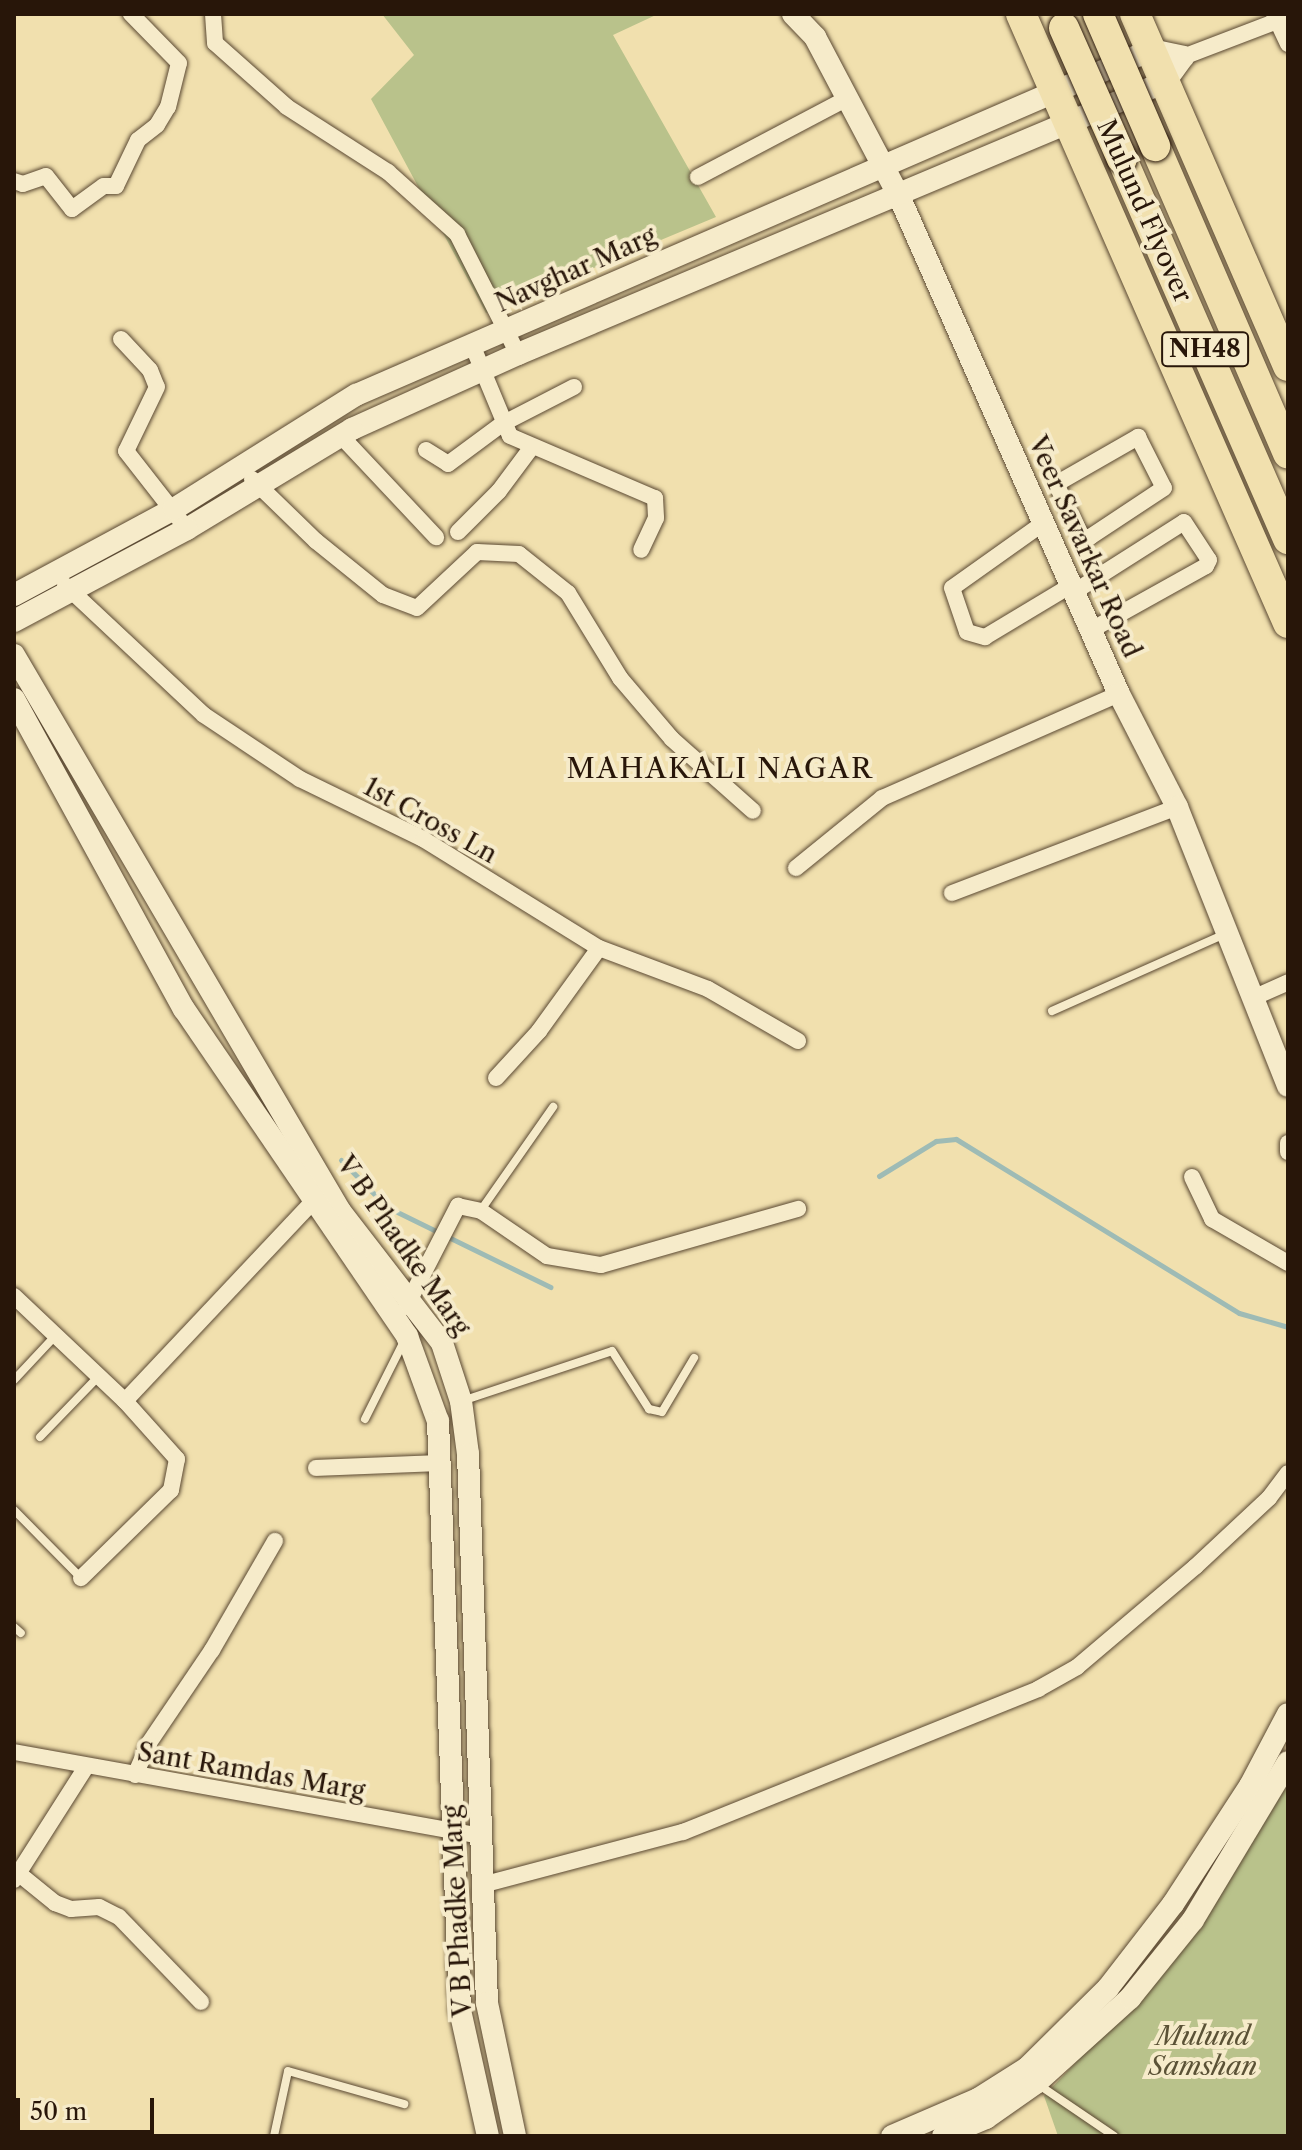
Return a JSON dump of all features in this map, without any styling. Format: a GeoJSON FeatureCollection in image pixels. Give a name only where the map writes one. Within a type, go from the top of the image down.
{"type":"FeatureCollection","features":[{"type":"Feature","properties":{"kind":"highway"},"geometry":{"type":"LineString","coordinates":[[1021,14],[1288,623]]}},
{"type":"Feature","properties":{"kind":"highway","name":"Mulund Flyover"},"geometry":{"type":"LineString","coordinates":[[1098,14],[1288,454]]}},
{"type":"Feature","properties":{"kind":"highway"},"geometry":{"type":"LineString","coordinates":[[1135,14],[1288,366]]}},
{"type":"Feature","properties":{"kind":"highway","name":"Mulund Flyover"},"geometry":{"type":"LineString","coordinates":[[1061,21],[1288,539]]}},
{"type":"Feature","properties":{"kind":"street"},"geometry":{"type":"LineString","coordinates":[[14,181],[23,184],[46,176],[72,209],[104,186],[116,186],[138,140],[157,125],[168,107],[179,63],[131,14]]}},
{"type":"Feature","properties":{"kind":"street"},"geometry":{"type":"LineString","coordinates":[[213,14],[215,43],[287,107],[388,172],[457,234],[518,354]]}},
{"type":"Feature","properties":{"kind":"street","name":"Veer Savarkar Road"},"geometry":{"type":"LineString","coordinates":[[793,14],[815,37],[899,196],[1119,694],[1177,807],[1255,997],[1282,1049],[1288,1086]]}},
{"type":"Feature","properties":{"kind":"street"},"geometry":{"type":"LineString","coordinates":[[815,37],[819,14]]}},
{"type":"Feature","properties":{"kind":"street"},"geometry":{"type":"LineString","coordinates":[[14,621],[71,594],[187,529],[341,436],[518,354],[1165,82],[1183,57],[1279,17],[1288,44]]}},
{"type":"Feature","properties":{"kind":"street"},"geometry":{"type":"LineString","coordinates":[[1151,50],[1183,57]]}},
{"type":"Feature","properties":{"kind":"street","name":"Navghar Marg"},"geometry":{"type":"LineString","coordinates":[[14,595],[174,509],[356,395],[473,347],[1151,50]]}},
{"type":"Feature","properties":{"kind":"street"},"geometry":{"type":"LineString","coordinates":[[698,177],[848,98]]}},
{"type":"Feature","properties":{"kind":"street"},"geometry":{"type":"LineString","coordinates":[[912,227],[923,200],[940,179]]}},
{"type":"Feature","properties":{"kind":"street"},"geometry":{"type":"LineString","coordinates":[[709,243],[720,270]]}},
{"type":"Feature","properties":{"kind":"street"},"geometry":{"type":"LineString","coordinates":[[568,304],[577,329]]}},
{"type":"Feature","properties":{"kind":"street"},"geometry":{"type":"LineString","coordinates":[[121,339],[150,370],[157,387],[126,451],[187,529]]}},
{"type":"Feature","properties":{"kind":"street"},"geometry":{"type":"LineString","coordinates":[[473,347],[502,424],[510,436],[531,448],[655,498],[656,518],[641,550]]}},
{"type":"Feature","properties":{"kind":"street"},"geometry":{"type":"LineString","coordinates":[[426,450],[448,464],[502,424],[574,387]]}},
{"type":"Feature","properties":{"kind":"street"},"geometry":{"type":"LineString","coordinates":[[341,436],[436,537]]}},
{"type":"Feature","properties":{"kind":"street"},"geometry":{"type":"LineString","coordinates":[[1031,500],[1138,437],[1165,483],[1160,494],[1090,537],[1082,537],[1055,552]]}},
{"type":"Feature","properties":{"kind":"street"},"geometry":{"type":"LineString","coordinates":[[458,532],[499,491],[531,448]]}},
{"type":"Feature","properties":{"kind":"street"},"geometry":{"type":"LineString","coordinates":[[241,466],[257,486],[383,595],[417,608],[477,552],[519,554],[568,593],[620,678],[672,739],[753,811]]}},
{"type":"Feature","properties":{"kind":"street"},"geometry":{"type":"LineString","coordinates":[[1055,487],[1082,537]]}},
{"type":"Feature","properties":{"kind":"street"},"geometry":{"type":"LineString","coordinates":[[1042,524],[952,588],[967,632],[985,637],[1184,522],[1209,560],[1091,630]]}},
{"type":"Feature","properties":{"kind":"street"},"geometry":{"type":"LineString","coordinates":[[120,538],[132,559]]}},
{"type":"Feature","properties":{"kind":"street","name":"1st Cross Ln"},"geometry":{"type":"LineString","coordinates":[[56,572],[71,594],[204,715],[300,779],[423,839],[599,948],[708,989],[798,1041]]}},
{"type":"Feature","properties":{"kind":"street","name":"V B Phadke Marg"},"geometry":{"type":"LineString","coordinates":[[14,655],[320,1194]]}},
{"type":"Feature","properties":{"kind":"street"},"geometry":{"type":"LineString","coordinates":[[796,868],[882,798],[1119,694]]}},
{"type":"Feature","properties":{"kind":"street","name":"V B Phadke Marg"},"geometry":{"type":"LineString","coordinates":[[14,699],[184,1009],[402,1310],[442,1343],[461,1401],[468,1454],[487,2003],[515,2136]]}},
{"type":"Feature","properties":{"kind":"street"},"geometry":{"type":"LineString","coordinates":[[952,893],[1177,807]]}},
{"type":"Feature","properties":{"kind":"street"},"geometry":{"type":"LineString","coordinates":[[496,1078],[539,1031],[599,948]]}},
{"type":"Feature","properties":{"kind":"street"},"geometry":{"type":"LineString","coordinates":[[1255,997],[1288,982]]}},
{"type":"Feature","properties":{"kind":"street"},"geometry":{"type":"LineString","coordinates":[[1288,1143],[1288,1152]]}},
{"type":"Feature","properties":{"kind":"street"},"geometry":{"type":"LineString","coordinates":[[1192,1177],[1212,1219],[1288,1263]]}},
{"type":"Feature","properties":{"kind":"street"},"geometry":{"type":"LineString","coordinates":[[125,1401],[320,1194]]}},
{"type":"Feature","properties":{"kind":"street"},"geometry":{"type":"LineString","coordinates":[[402,1310],[438,1252],[458,1206],[481,1211],[547,1256],[601,1265],[798,1209]]}},
{"type":"Feature","properties":{"kind":"street"},"geometry":{"type":"LineString","coordinates":[[14,1296],[125,1401],[177,1459],[171,1490],[81,1578]]}},
{"type":"Feature","properties":{"kind":"street","name":"V B Phadke Marg"},"geometry":{"type":"LineString","coordinates":[[402,1310],[407,1336],[438,1421],[450,1833],[460,2010],[488,2136]]}},
{"type":"Feature","properties":{"kind":"street"},"geometry":{"type":"LineString","coordinates":[[316,1468],[438,1463]]}},
{"type":"Feature","properties":{"kind":"street"},"geometry":{"type":"LineString","coordinates":[[482,1885],[683,1832],[1038,1689],[1077,1667],[1195,1567],[1288,1473]]}},
{"type":"Feature","properties":{"kind":"street"},"geometry":{"type":"LineString","coordinates":[[135,1775],[149,1743],[212,1650],[275,1541]]}},
{"type":"Feature","properties":{"kind":"street"},"geometry":{"type":"LineString","coordinates":[[1274,1782],[1288,1714]]}},
{"type":"Feature","properties":{"kind":"street","name":"Sant Ramdas Marg"},"geometry":{"type":"LineString","coordinates":[[14,1752],[480,1836]]}},
{"type":"Feature","properties":{"kind":"street"},"geometry":{"type":"LineString","coordinates":[[892,2136],[1031,2076],[1108,1988],[1288,1762]]}},
{"type":"Feature","properties":{"kind":"street"},"geometry":{"type":"LineString","coordinates":[[86,1767],[16,1876],[55,1903],[71,1909],[99,1907],[119,1917],[201,2002]]}},
{"type":"Feature","properties":{"kind":"street"},"geometry":{"type":"LineString","coordinates":[[943,2136],[986,2118],[1031,2076],[1130,1998],[1193,1920],[1222,1848]]}},
{"type":"Feature","properties":{"kind":"street"},"geometry":{"type":"LineString","coordinates":[[1173,1904],[1193,1920]]}},
{"type":"Feature","properties":{"kind":"lane"},"geometry":{"type":"LineString","coordinates":[[1052,1011],[1230,932]]}},
{"type":"Feature","properties":{"kind":"lane"},"geometry":{"type":"LineString","coordinates":[[481,1211],[553,1107]]}},
{"type":"Feature","properties":{"kind":"lane"},"geometry":{"type":"LineString","coordinates":[[14,1380],[56,1335]]}},
{"type":"Feature","properties":{"kind":"lane"},"geometry":{"type":"LineString","coordinates":[[365,1419],[407,1336]]}},
{"type":"Feature","properties":{"kind":"lane"},"geometry":{"type":"LineString","coordinates":[[461,1401],[612,1351],[649,1409],[662,1412],[694,1358]]}},
{"type":"Feature","properties":{"kind":"lane"},"geometry":{"type":"LineString","coordinates":[[40,1437],[99,1376]]}},
{"type":"Feature","properties":{"kind":"lane"},"geometry":{"type":"LineString","coordinates":[[14,1510],[81,1578]]}},
{"type":"Feature","properties":{"kind":"lane"},"geometry":{"type":"LineString","coordinates":[[274,2136],[288,2071],[404,2104]]}},
{"type":"Feature","properties":{"kind":"lane"},"geometry":{"type":"LineString","coordinates":[[1031,2076],[1114,2136]]}},
{"type":"Feature","properties":{"kind":"green space"},"geometry":{"type":"Polygon","coordinates":[[[382,14],[658,14],[613,35],[716,217],[486,313],[371,99],[414,55],[382,14]]]}},
{"type":"Feature","properties":{"kind":"green space","name":"Mulund Samshan"},"geometry":{"type":"Polygon","coordinates":[[[1288,1783],[1288,2136],[1058,2136],[1044,2096],[1188,1944],[1288,1783]]]}},
{"type":"Feature","properties":{"kind":"waterway"},"geometry":{"type":"LineString","coordinates":[[879,1176],[936,1141],[956,1139],[1239,1313],[1288,1327]]}},
{"type":"Feature","properties":{"kind":"waterway"},"geometry":{"type":"LineString","coordinates":[[341,1160],[387,1207],[550,1287]]}},
{"type":"Feature","properties":{"kind":"district","name":"MAHAKALI NAGAR"},"geometry":{"type":"Point","coordinates":[720,768]}}]}
